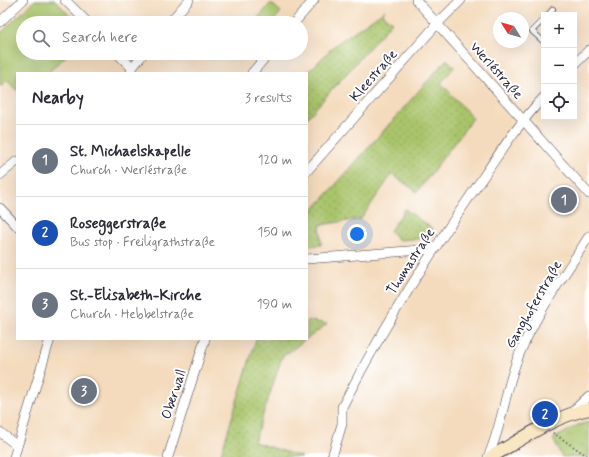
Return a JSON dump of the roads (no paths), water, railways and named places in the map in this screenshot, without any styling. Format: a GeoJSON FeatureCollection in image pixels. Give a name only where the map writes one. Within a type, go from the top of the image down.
{"type":"FeatureCollection","features":[{"type":"Feature","properties":{"kind":"street"},"geometry":{"type":"LineString","coordinates":[[0,22],[23,0]]}},
{"type":"Feature","properties":{"kind":"street"},"geometry":{"type":"LineString","coordinates":[[65,0],[81,16]]}},
{"type":"Feature","properties":{"kind":"street"},"geometry":{"type":"LineString","coordinates":[[176,16],[189,0]]}},
{"type":"Feature","properties":{"kind":"street"},"geometry":{"type":"LineString","coordinates":[[300,16],[314,0]]}},
{"type":"Feature","properties":{"kind":"street","name":"Werléstraße"},"geometry":{"type":"LineString","coordinates":[[416,0],[589,194]]}},
{"type":"Feature","properties":{"kind":"street","name":"Kleestraße"},"geometry":{"type":"LineString","coordinates":[[308,170],[437,24],[461,0]]}},
{"type":"Feature","properties":{"kind":"street"},"geometry":{"type":"LineString","coordinates":[[577,63],[589,50]]}},
{"type":"Feature","properties":{"kind":"street"},"geometry":{"type":"LineString","coordinates":[[122,60],[129,71],[138,60]]}},
{"type":"Feature","properties":{"kind":"street"},"geometry":{"type":"LineString","coordinates":[[253,72],[263,60]]}},
{"type":"Feature","properties":{"kind":"street","name":"Thomastraße"},"geometry":{"type":"LineString","coordinates":[[332,457],[342,424],[342,407],[399,304],[433,249],[523,121],[541,100]]}},
{"type":"Feature","properties":{"kind":"street"},"geometry":{"type":"LineString","coordinates":[[0,175],[16,162]]}},
{"type":"Feature","properties":{"kind":"street"},"geometry":{"type":"LineString","coordinates":[[0,208],[16,225]]}},
{"type":"Feature","properties":{"kind":"street","name":"Ganghoferstraße"},"geometry":{"type":"LineString","coordinates":[[490,457],[509,382],[519,355],[533,326],[589,236]]}},
{"type":"Feature","properties":{"kind":"street"},"geometry":{"type":"LineString","coordinates":[[308,259],[433,249]]}},
{"type":"Feature","properties":{"kind":"street"},"geometry":{"type":"LineString","coordinates":[[14,457],[50,340]]}},
{"type":"Feature","properties":{"kind":"street","name":"Oberwall"},"geometry":{"type":"LineString","coordinates":[[168,457],[205,340]]}},
{"type":"Feature","properties":{"kind":"street"},"geometry":{"type":"LineString","coordinates":[[490,457],[572,412],[589,396]]}},
{"type":"Feature","properties":{"kind":"street"},"geometry":{"type":"LineString","coordinates":[[572,412],[589,409]]}},
{"type":"Feature","properties":{"kind":"street"},"geometry":{"type":"LineString","coordinates":[[0,432],[17,446]]}},
{"type":"Feature","properties":{"kind":"lane"},"geometry":{"type":"LineString","coordinates":[[541,22],[532,31],[541,39]]}},
{"type":"Feature","properties":{"kind":"place","name":"St. Michaelskapelle"},"geometry":{"type":"Point","coordinates":[564,200]}},
{"type":"Feature","properties":{"kind":"place","name":"St.-Elisabeth-Kirche"},"geometry":{"type":"Point","coordinates":[84,391]}},
{"type":"Feature","properties":{"kind":"place","name":"Roseggerstraße"},"geometry":{"type":"Point","coordinates":[545,414]}}]}
